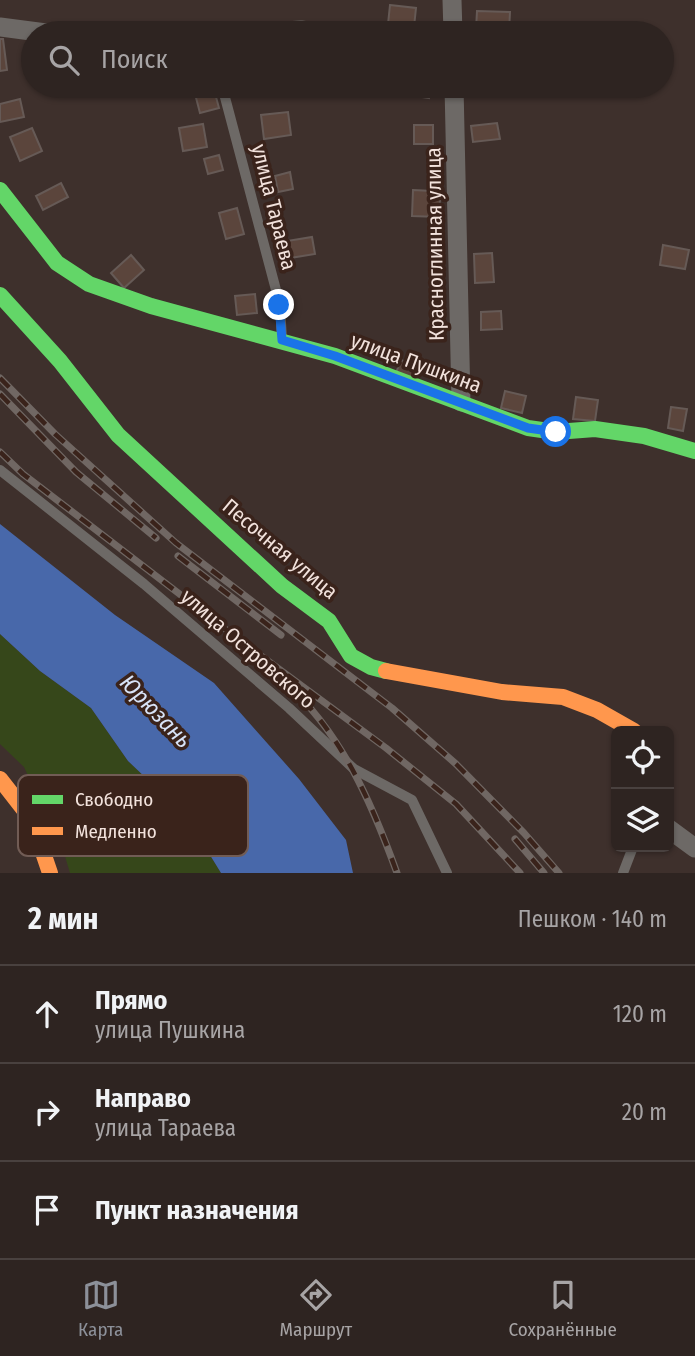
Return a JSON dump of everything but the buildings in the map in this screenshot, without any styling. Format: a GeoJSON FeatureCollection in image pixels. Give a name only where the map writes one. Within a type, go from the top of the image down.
{"type":"FeatureCollection","features":[{"type":"Feature","properties":{"kind":"street"},"geometry":{"type":"LineString","coordinates":[[452,0],[453,21]]}},
{"type":"Feature","properties":{"kind":"street"},"geometry":{"type":"LineString","coordinates":[[0,27],[21,30]]}},
{"type":"Feature","properties":{"kind":"street","name":"Красноглинная улица"},"geometry":{"type":"LineString","coordinates":[[454,98],[461,402]]}},
{"type":"Feature","properties":{"kind":"street","name":"улица Пушкина"},"geometry":{"type":"LineString","coordinates":[[0,190],[57,263],[89,284],[151,306],[335,356],[528,428],[556,432],[595,429],[644,436],[695,451]]}},
{"type":"Feature","properties":{"kind":"street","name":"Песочная улица"},"geometry":{"type":"LineString","coordinates":[[0,295],[60,361],[118,435],[282,586],[329,621],[351,656],[371,667],[398,675],[502,692],[563,697],[597,710],[625,726]]}},
{"type":"Feature","properties":{"kind":"street"},"geometry":{"type":"LineString","coordinates":[[0,779],[18,802]]}},
{"type":"Feature","properties":{"kind":"street"},"geometry":{"type":"LineString","coordinates":[[674,833],[695,848]]}},
{"type":"Feature","properties":{"kind":"street"},"geometry":{"type":"LineString","coordinates":[[44,856],[50,873]]}},
{"type":"Feature","properties":{"kind":"lane","name":"улица Тараева"},"geometry":{"type":"LineString","coordinates":[[225,98],[279,305],[282,340]]}},
{"type":"Feature","properties":{"kind":"lane","name":"улица Островского"},"geometry":{"type":"LineString","coordinates":[[0,470],[144,584],[289,708],[354,769],[412,800],[447,873]]}},
{"type":"Feature","properties":{"kind":"lane"},"geometry":{"type":"LineString","coordinates":[[622,873],[631,852]]}},
{"type":"Feature","properties":{"kind":"green space"},"geometry":{"type":"Polygon","coordinates":[[[0,634],[40,671],[91,708],[128,761],[143,775],[28,775],[24,767],[0,744],[0,634]]]}},
{"type":"Feature","properties":{"kind":"green space"},"geometry":{"type":"Polygon","coordinates":[[[65,856],[211,856],[221,873],[70,873],[65,856]]]}},
{"type":"Feature","properties":{"kind":"water","name":"Юрюзань"},"geometry":{"type":"Polygon","coordinates":[[[0,524],[115,615],[214,683],[299,779],[346,840],[353,873],[221,873],[211,856],[248,856],[248,775],[143,775],[128,761],[91,708],[40,671],[0,634],[0,524]]]}},
{"type":"Feature","properties":{"kind":"railway"},"geometry":{"type":"LineString","coordinates":[[0,378],[55,434],[176,543],[392,708],[456,764],[559,873]]}},
{"type":"Feature","properties":{"kind":"railway"},"geometry":{"type":"LineString","coordinates":[[0,394],[76,472],[156,538]]}},
{"type":"Feature","properties":{"kind":"railway"},"geometry":{"type":"LineString","coordinates":[[0,452],[23,474],[386,748],[456,804],[520,873]]}},
{"type":"Feature","properties":{"kind":"railway"},"geometry":{"type":"LineString","coordinates":[[178,556],[281,635]]}},
{"type":"Feature","properties":{"kind":"railway"},"geometry":{"type":"LineString","coordinates":[[285,682],[305,702],[339,746],[377,820],[397,873]]}},
{"type":"Feature","properties":{"kind":"railway"},"geometry":{"type":"LineString","coordinates":[[515,839],[544,873]]}},
{"type":"Feature","properties":{"kind":"traffic: fast"},"geometry":{"type":"LineString","coordinates":[[0,190],[57,263],[89,284],[151,306],[335,356],[528,428],[556,432],[595,429],[644,436],[695,451]]}},
{"type":"Feature","properties":{"kind":"traffic: fast"},"geometry":{"type":"LineString","coordinates":[[0,295],[60,361],[118,435],[282,586],[329,621],[351,656],[371,667],[386,671]]}},
{"type":"Feature","properties":{"kind":"traffic: slow"},"geometry":{"type":"LineString","coordinates":[[386,671],[502,692],[563,697],[597,710],[625,726]]}},
{"type":"Feature","properties":{"kind":"traffic: slow"},"geometry":{"type":"LineString","coordinates":[[0,779],[18,802]]}},
{"type":"Feature","properties":{"kind":"traffic: slow"},"geometry":{"type":"LineString","coordinates":[[44,856],[50,873]]}},
{"type":"Feature","properties":{"kind":"route"},"geometry":{"type":"LineString","coordinates":[[279,305],[282,340],[335,356],[528,428],[556,432]]}}]}
